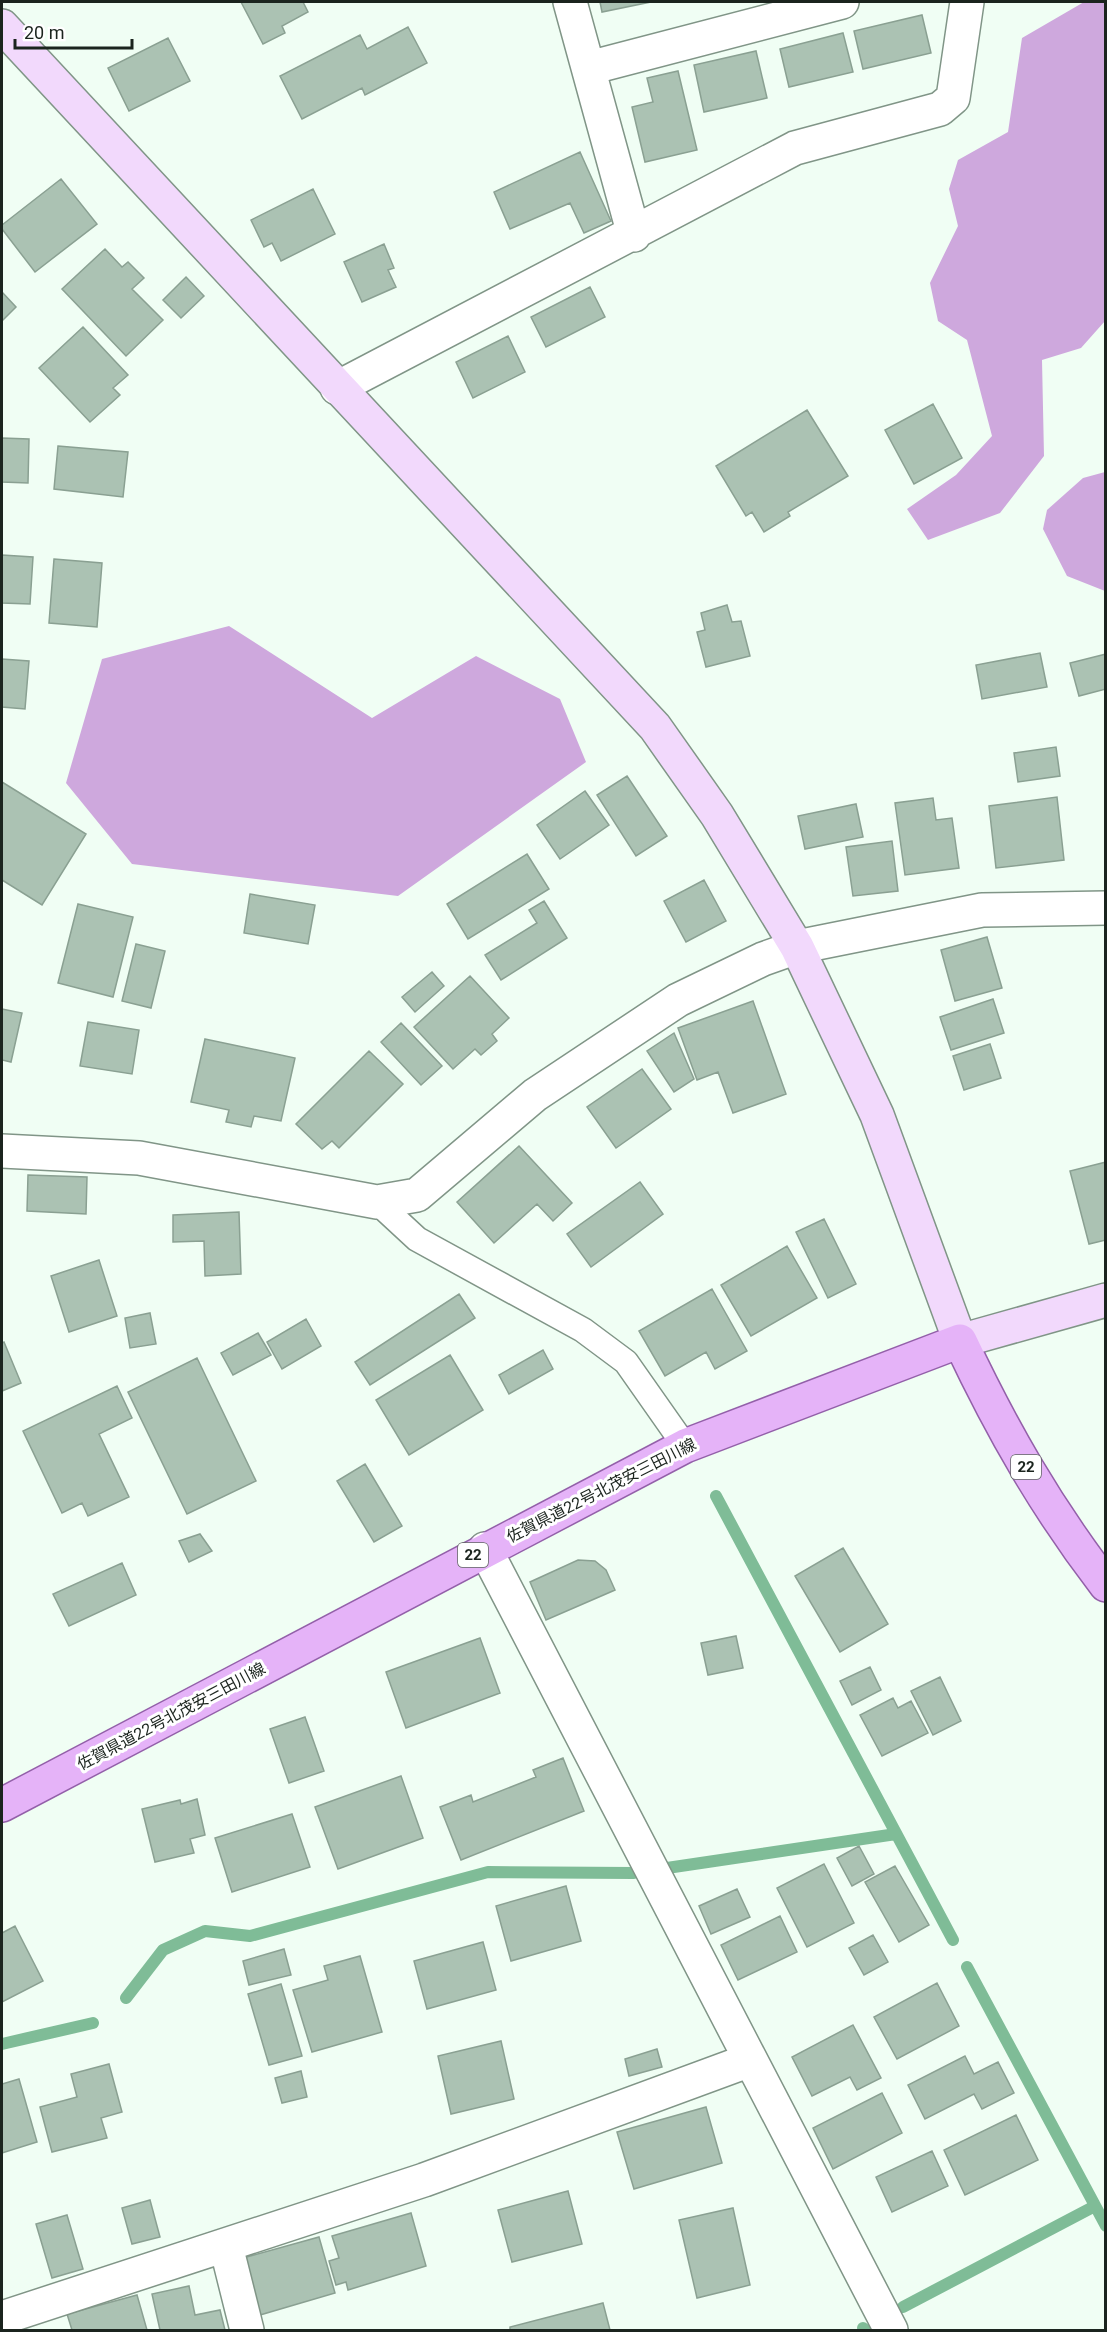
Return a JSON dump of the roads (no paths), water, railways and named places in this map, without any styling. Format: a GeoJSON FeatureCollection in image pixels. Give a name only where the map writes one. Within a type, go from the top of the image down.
{"type":"FeatureCollection","features":[{"type":"Feature","properties":{"kind":"main road","name":"佐賀県道22号北茂安三田川線"},"geometry":{"type":"LineString","coordinates":[[2,1805],[485,1549],[685,1446],[960,1341]]}},
{"type":"Feature","properties":{"kind":"main road","name":"22"},"geometry":{"type":"LineString","coordinates":[[960,1341],[996,1418],[1066,1533],[1106,1585]]}},
{"type":"Feature","properties":{"kind":"street"},"geometry":{"type":"LineString","coordinates":[[570,2],[634,235]]}},
{"type":"Feature","properties":{"kind":"street"},"geometry":{"type":"LineString","coordinates":[[589,68],[842,2]]}},
{"type":"Feature","properties":{"kind":"street"},"geometry":{"type":"LineString","coordinates":[[337,388],[634,235],[795,148],[940,109],[953,98],[967,2]]}},
{"type":"Feature","properties":{"kind":"street"},"geometry":{"type":"LineString","coordinates":[[2,26],[655,728],[717,815],[797,946],[877,1115],[960,1341],[1106,1300]]}},
{"type":"Feature","properties":{"kind":"street"},"geometry":{"type":"LineString","coordinates":[[2,1150],[139,1158],[377,1202],[417,1195],[535,1095],[678,1000],[763,959],[797,946],[982,910],[1106,908]]}},
{"type":"Feature","properties":{"kind":"street"},"geometry":{"type":"LineString","coordinates":[[485,1549],[891,2331]]}},
{"type":"Feature","properties":{"kind":"street"},"geometry":{"type":"LineString","coordinates":[[2,2318],[424,2180],[750,2060]]}},
{"type":"Feature","properties":{"kind":"street"},"geometry":{"type":"LineString","coordinates":[[226,2246],[247,2331]]}},
{"type":"Feature","properties":{"kind":"lane"},"geometry":{"type":"LineString","coordinates":[[377,1202],[417,1239],[583,1330],[626,1362],[685,1446]]}},
{"type":"Feature","properties":{"kind":"waterway"},"geometry":{"type":"LineString","coordinates":[[716,1496],[953,1940]]}},
{"type":"Feature","properties":{"kind":"waterway"},"geometry":{"type":"LineString","coordinates":[[667,1868],[896,1834]]}},
{"type":"Feature","properties":{"kind":"waterway"},"geometry":{"type":"LineString","coordinates":[[126,1998],[163,1950],[205,1931],[250,1936],[488,1872],[634,1873]]}},
{"type":"Feature","properties":{"kind":"waterway"},"geometry":{"type":"LineString","coordinates":[[967,1967],[1106,2226]]}},
{"type":"Feature","properties":{"kind":"waterway"},"geometry":{"type":"LineString","coordinates":[[2,2044],[93,2023]]}},
{"type":"Feature","properties":{"kind":"waterway"},"geometry":{"type":"LineString","coordinates":[[903,2307],[1095,2206]]}}]}
